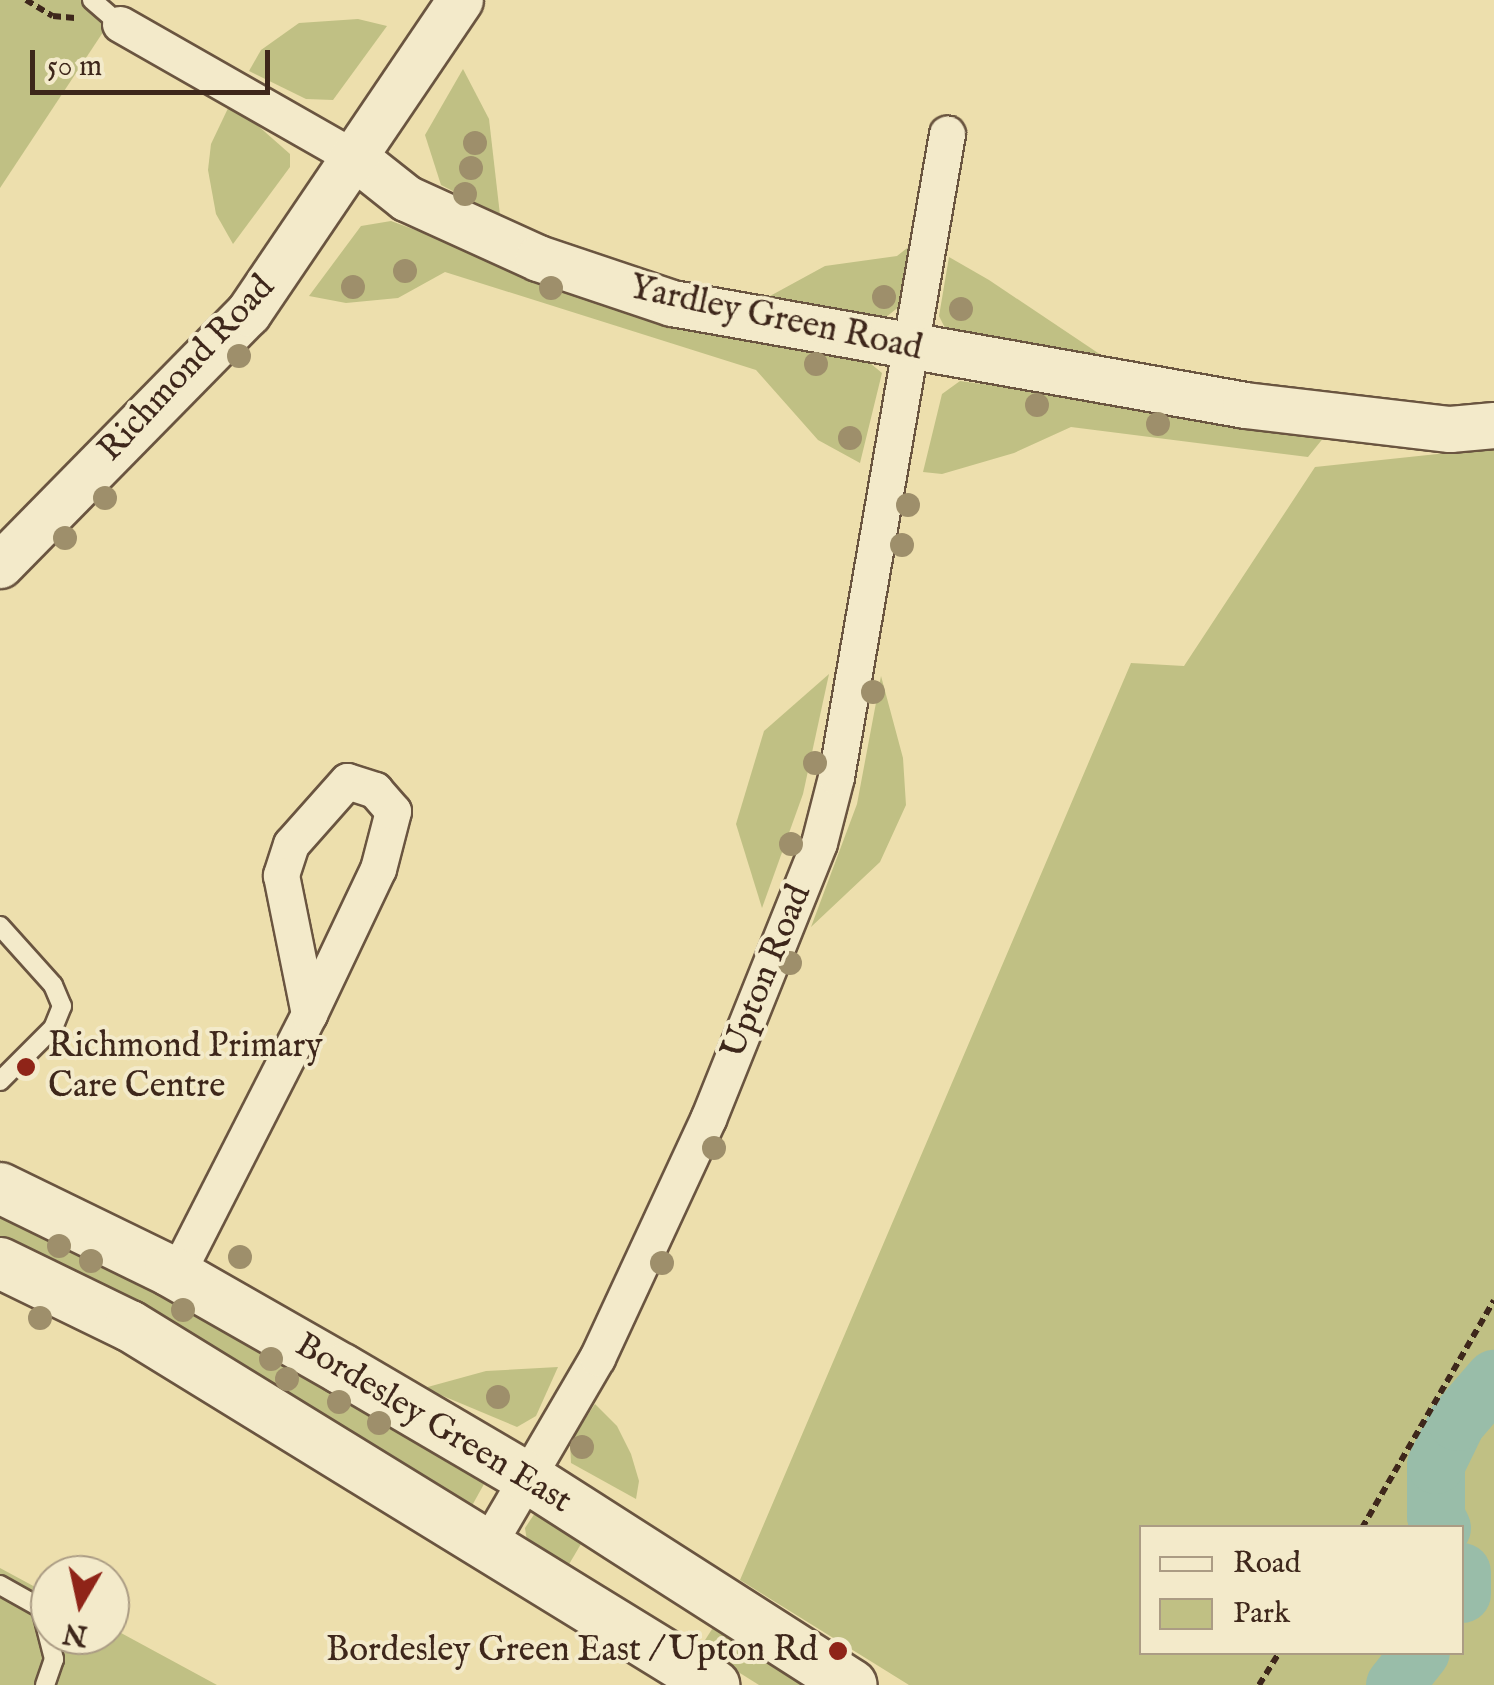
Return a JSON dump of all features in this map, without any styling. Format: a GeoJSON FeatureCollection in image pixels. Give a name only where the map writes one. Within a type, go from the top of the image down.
{"type":"FeatureCollection","features":[{"type":"Feature","properties":{"kind":"main road","name":"Bordesley Green East"},"geometry":{"type":"LineString","coordinates":[[0,1188],[176,1275],[528,1478],[852,1685]]}},
{"type":"Feature","properties":{"kind":"main road"},"geometry":{"type":"LineString","coordinates":[[0,1263],[130,1326],[714,1685]]}},
{"type":"Feature","properties":{"kind":"street","name":"Richmond Road"},"geometry":{"type":"LineString","coordinates":[[0,565],[248,314],[358,159],[460,0]]}},
{"type":"Feature","properties":{"kind":"street","name":"Yardley Green Road"},"geometry":{"type":"LineString","coordinates":[[120,24],[358,159],[406,198],[538,258],[672,303],[913,350],[1333,416],[1450,428],[1494,425]]}},
{"type":"Feature","properties":{"kind":"street","name":"Upton Road"},"geometry":{"type":"LineString","coordinates":[[487,1546],[597,1358],[671,1200],[819,843],[913,350],[947,134]]}},
{"type":"Feature","properties":{"kind":"street"},"geometry":{"type":"LineString","coordinates":[[176,1275],[308,1014],[378,869],[393,810],[375,790],[348,780],[291,844],[281,875],[308,1014]]}},
{"type":"Feature","properties":{"kind":"lane"},"geometry":{"type":"LineString","coordinates":[[92,0],[120,24]]}},
{"type":"Feature","properties":{"kind":"lane"},"geometry":{"type":"LineString","coordinates":[[0,926],[53,985],[62,1006],[53,1028],[0,1081]]}},
{"type":"Feature","properties":{"kind":"lane"},"geometry":{"type":"LineString","coordinates":[[0,1585],[41,1608],[54,1659],[45,1685]]}},
{"type":"Feature","properties":{"kind":"path"},"geometry":{"type":"LineString","coordinates":[[1364,1525],[1494,1300]]}},
{"type":"Feature","properties":{"kind":"path"},"geometry":{"type":"LineString","coordinates":[[1259,1685],[1278,1655]]}},
{"type":"Feature","properties":{"kind":"green space"},"geometry":{"type":"Polygon","coordinates":[[[0,0],[96,0],[117,11],[0,188],[0,0]]]}},
{"type":"Feature","properties":{"kind":"green space"},"geometry":{"type":"Polygon","coordinates":[[[358,19],[387,26],[333,100],[306,99],[249,71],[261,50],[299,23],[358,19]]]}},
{"type":"Feature","properties":{"kind":"green space"},"geometry":{"type":"Polygon","coordinates":[[[463,69],[489,119],[500,215],[441,185],[425,135],[463,69]]]}},
{"type":"Feature","properties":{"kind":"green space"},"geometry":{"type":"Polygon","coordinates":[[[231,102],[290,154],[290,167],[233,244],[216,214],[208,170],[211,144],[231,102]]]}},
{"type":"Feature","properties":{"kind":"green space"},"geometry":{"type":"Polygon","coordinates":[[[391,221],[597,297],[864,358],[882,373],[860,463],[818,440],[756,370],[445,272],[398,298],[346,303],[309,296],[361,226],[391,221]]]}},
{"type":"Feature","properties":{"kind":"green space"},"geometry":{"type":"Polygon","coordinates":[[[916,241],[900,306],[881,321],[770,296],[825,266],[897,256],[916,241]]]}},
{"type":"Feature","properties":{"kind":"green space"},"geometry":{"type":"Polygon","coordinates":[[[949,257],[1110,361],[947,332],[939,316],[949,257]]]}},
{"type":"Feature","properties":{"kind":"green space"},"geometry":{"type":"Polygon","coordinates":[[[960,381],[1329,431],[1308,457],[1071,427],[1014,453],[942,474],[923,472],[942,394],[960,381]]]}},
{"type":"Feature","properties":{"kind":"green space"},"geometry":{"type":"Polygon","coordinates":[[[1494,448],[1494,1685],[909,1685],[740,1580],[1131,663],[1184,666],[1315,467],[1494,448]]]}},
{"type":"Feature","properties":{"kind":"green space"},"geometry":{"type":"Polygon","coordinates":[[[829,674],[803,794],[762,908],[736,824],[764,731],[829,674]]]}},
{"type":"Feature","properties":{"kind":"green space"},"geometry":{"type":"Polygon","coordinates":[[[881,676],[903,758],[906,805],[880,862],[811,927],[857,804],[881,676]]]}},
{"type":"Feature","properties":{"kind":"green space"},"geometry":{"type":"Polygon","coordinates":[[[0,1200],[491,1472],[465,1517],[0,1259],[0,1200]]]}},
{"type":"Feature","properties":{"kind":"green space"},"geometry":{"type":"Polygon","coordinates":[[[558,1367],[536,1416],[517,1427],[424,1388],[486,1371],[558,1367]]]}},
{"type":"Feature","properties":{"kind":"green space"},"geometry":{"type":"Polygon","coordinates":[[[595,1404],[617,1426],[631,1454],[639,1481],[636,1499],[571,1463],[570,1442],[595,1404]]]}},
{"type":"Feature","properties":{"kind":"green space"},"geometry":{"type":"Polygon","coordinates":[[[541,1504],[588,1532],[568,1566],[527,1541],[525,1528],[541,1504]]]}},
{"type":"Feature","properties":{"kind":"green space"},"geometry":{"type":"Polygon","coordinates":[[[0,1568],[30,1584],[30,1655],[130,1655],[130,1638],[217,1685],[0,1685],[0,1568]]]}},
{"type":"Feature","properties":{"kind":"green space"},"geometry":{"type":"Polygon","coordinates":[[[721,1615],[825,1685],[759,1685],[700,1648],[721,1615]]]}},
{"type":"Feature","properties":{"kind":"waterway"},"geometry":{"type":"LineString","coordinates":[[1440,1525],[1436,1516],[1436,1465],[1457,1422],[1494,1379]]}},
{"type":"Feature","properties":{"kind":"waterway"},"geometry":{"type":"LineString","coordinates":[[1395,1685],[1419,1655]]}},
{"type":"Feature","properties":{"kind":"place","name":"Richmond Primary Care Centre"},"geometry":{"type":"Point","coordinates":[26,1067]}},
{"type":"Feature","properties":{"kind":"place","name":"Bordesley Green East / Upton Rd"},"geometry":{"type":"Point","coordinates":[838,1651]}}]}
